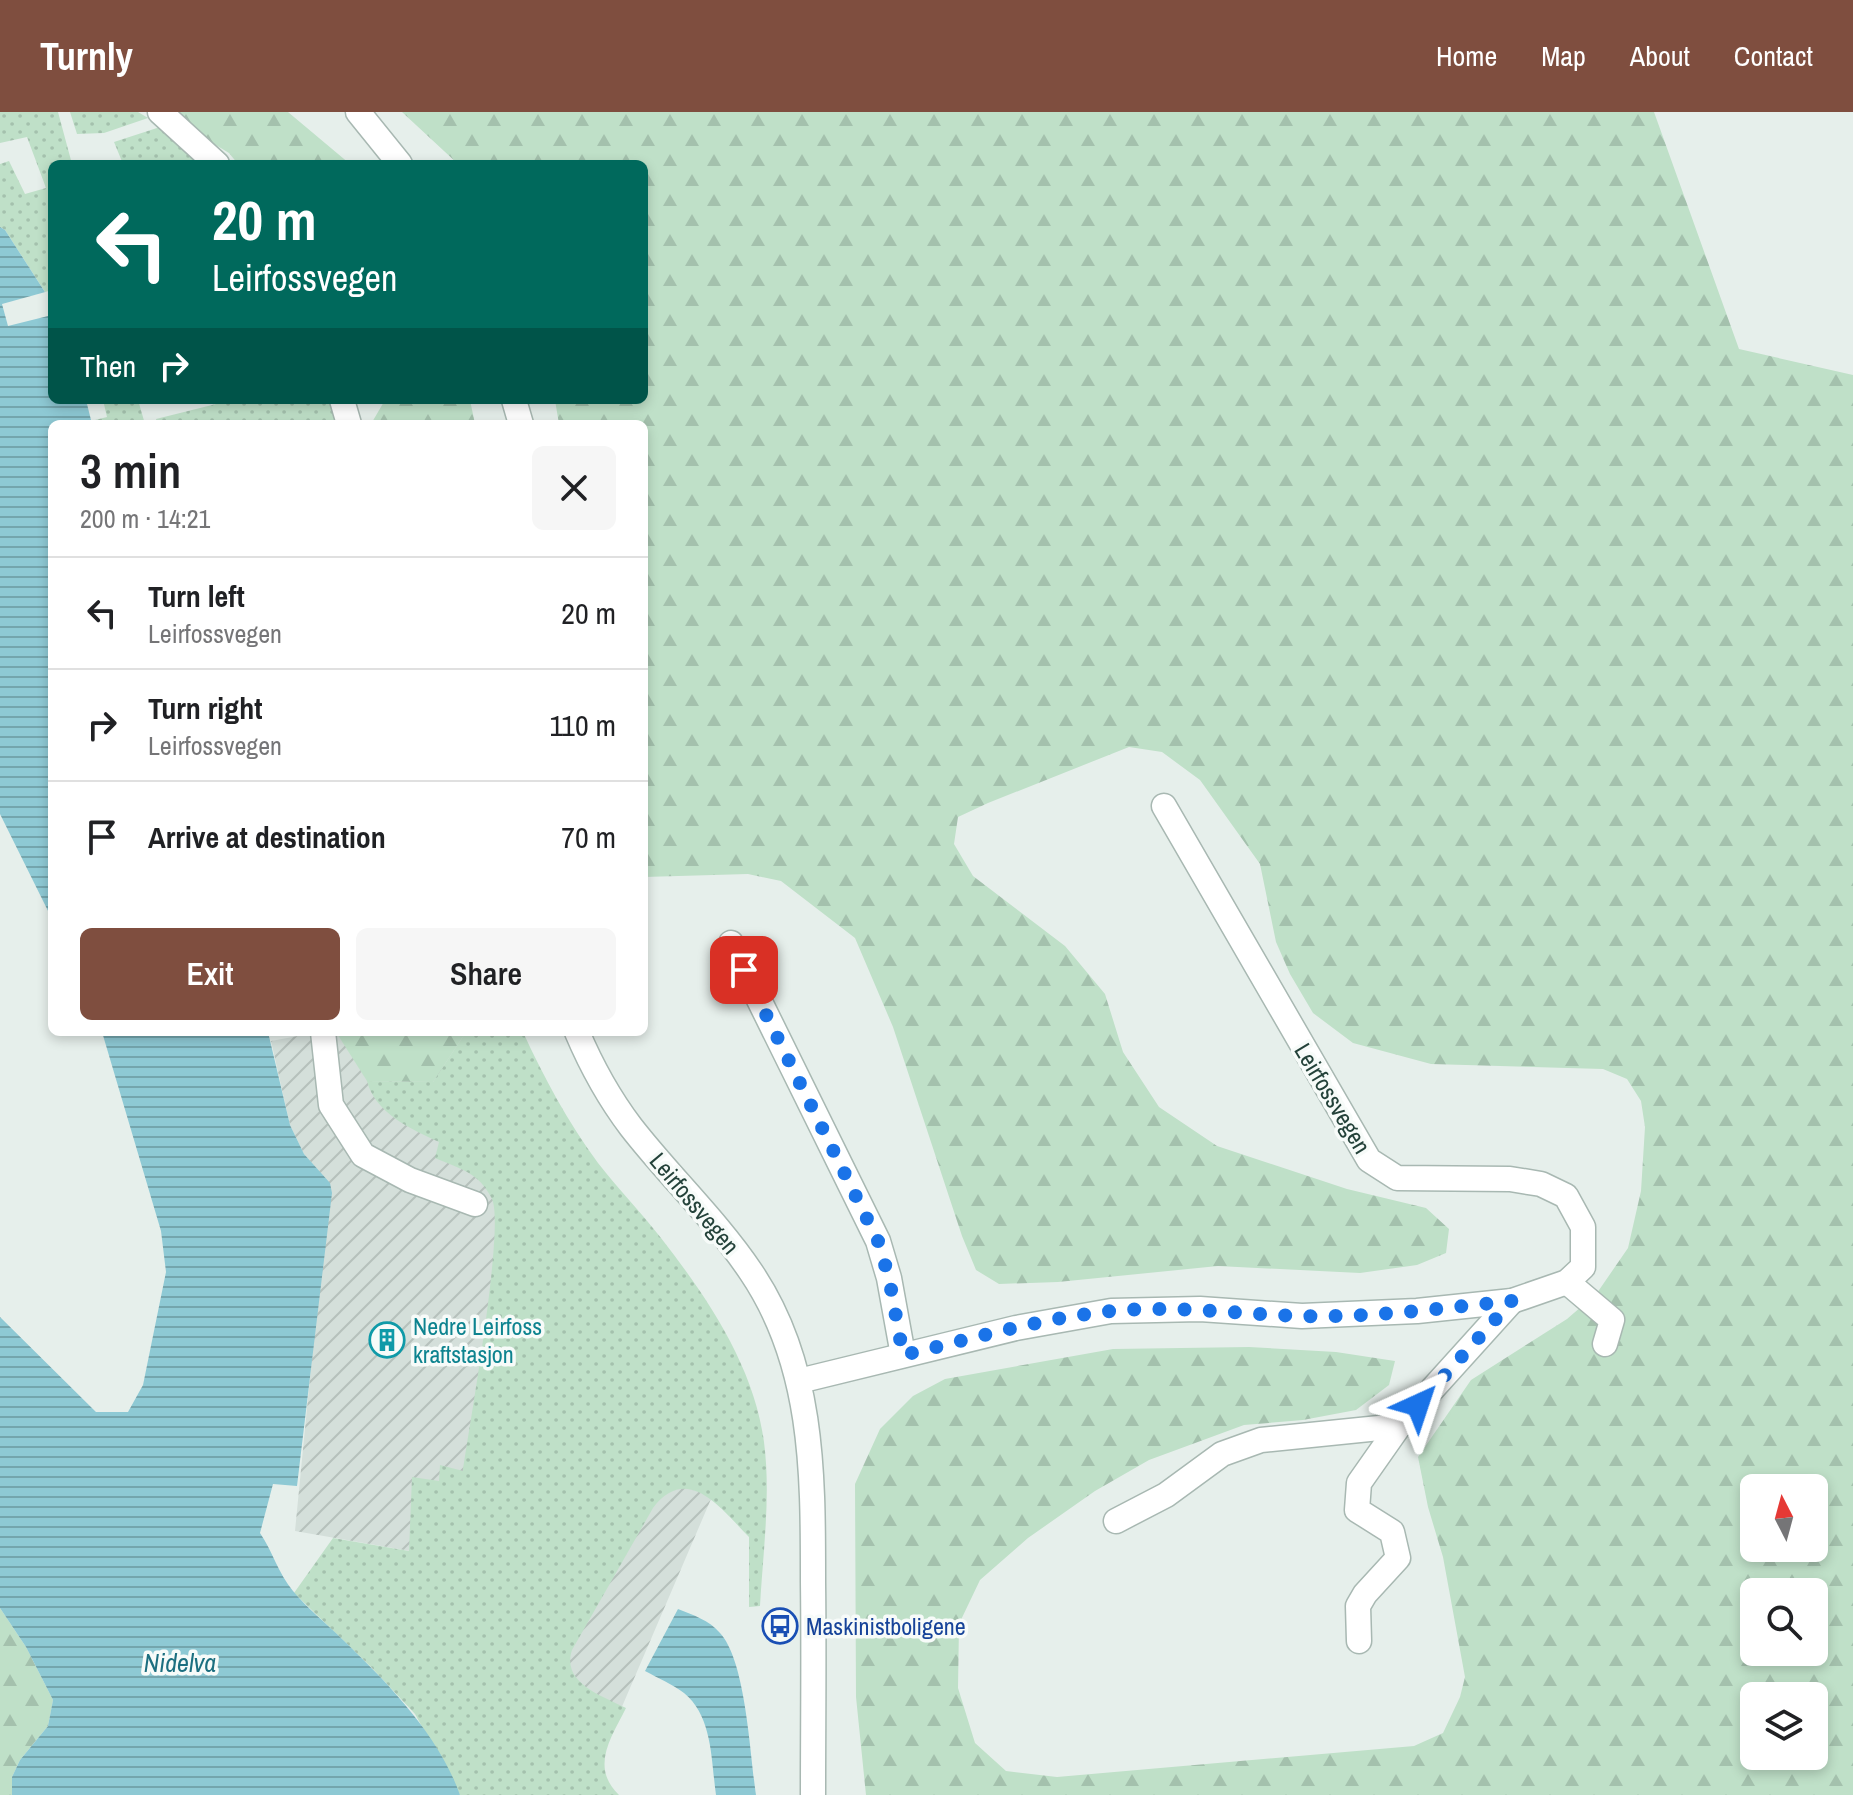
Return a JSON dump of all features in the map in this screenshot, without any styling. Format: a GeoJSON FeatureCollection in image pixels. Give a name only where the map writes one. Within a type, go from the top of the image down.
{"type":"FeatureCollection","features":[{"type":"Feature","properties":{"kind":"street"},"geometry":{"type":"LineString","coordinates":[[160,112],[213,160]]}},
{"type":"Feature","properties":{"kind":"street"},"geometry":{"type":"LineString","coordinates":[[358,112],[397,160]]}},
{"type":"Feature","properties":{"kind":"street","name":"Leirfossvegen"},"geometry":{"type":"LineString","coordinates":[[1164,806],[1369,1160],[1397,1178],[1510,1179],[1541,1184],[1566,1196],[1583,1227],[1583,1267],[1567,1282]]}},
{"type":"Feature","properties":{"kind":"street"},"geometry":{"type":"LineString","coordinates":[[731,943],[878,1241],[889,1278],[903,1355]]}},
{"type":"Feature","properties":{"kind":"street"},"geometry":{"type":"LineString","coordinates":[[323,1036],[331,1105],[363,1155],[410,1180],[475,1204]]}},
{"type":"Feature","properties":{"kind":"street","name":"Leirfossvegen"},"geometry":{"type":"LineString","coordinates":[[579,1036],[599,1079],[630,1126],[708,1215],[751,1271],[774,1310],[790,1350],[799,1381],[813,1500],[813,1795]]}},
{"type":"Feature","properties":{"kind":"street"},"geometry":{"type":"LineString","coordinates":[[799,1381],[1016,1328],[1111,1311],[1200,1309],[1302,1316],[1417,1311],[1512,1301],[1567,1282],[1612,1320],[1605,1344]]}},
{"type":"Feature","properties":{"kind":"street"},"geometry":{"type":"LineString","coordinates":[[1359,1641],[1358,1606],[1398,1558],[1392,1532],[1357,1510],[1359,1483],[1399,1426],[1512,1301]]}},
{"type":"Feature","properties":{"kind":"street"},"geometry":{"type":"LineString","coordinates":[[1116,1521],[1166,1495],[1222,1454],[1261,1440],[1399,1426]]}},
{"type":"Feature","properties":{"kind":"shaded area"},"geometry":{"type":"Polygon","coordinates":[[[298,1036],[502,1036],[713,1470],[711,1499],[618,1716],[410,1551],[295,1531],[329,1183],[304,1154],[290,1125],[271,1041],[298,1036]]]}},
{"type":"Feature","properties":{"kind":"green space"},"geometry":{"type":"Polygon","coordinates":[[[0,112],[58,112],[71,160],[48,160],[48,292],[45,292],[5,230],[0,227],[0,164],[9,161],[25,194],[46,188],[27,137],[0,143],[0,112]]]}},
{"type":"Feature","properties":{"kind":"green space"},"geometry":{"type":"Polygon","coordinates":[[[70,112],[138,112],[148,118],[104,133],[77,134],[70,112]]]}},
{"type":"Feature","properties":{"kind":"green space"},"geometry":{"type":"Polygon","coordinates":[[[161,112],[288,112],[345,160],[235,160],[229,153],[161,112]]]}},
{"type":"Feature","properties":{"kind":"green space"},"geometry":{"type":"Polygon","coordinates":[[[402,112],[1654,112],[1739,349],[1853,375],[1853,1795],[866,1795],[856,1697],[855,1484],[880,1429],[913,1396],[945,1379],[1113,1349],[1249,1347],[1336,1352],[1395,1361],[1389,1385],[1356,1410],[1303,1420],[1244,1425],[1149,1460],[1095,1491],[1028,1538],[980,1580],[959,1624],[958,1688],[975,1743],[1006,1771],[1057,1777],[1414,1746],[1443,1733],[1460,1697],[1465,1677],[1443,1557],[1428,1507],[1418,1457],[1471,1380],[1567,1319],[1597,1293],[1628,1248],[1641,1191],[1645,1127],[1641,1101],[1627,1079],[1603,1069],[1431,1064],[1353,1043],[1313,1013],[1290,974],[1276,942],[1260,864],[1200,780],[1162,752],[1129,747],[958,817],[954,844],[973,876],[1065,946],[1105,994],[1123,1052],[1159,1107],[1217,1146],[1347,1189],[1426,1208],[1449,1229],[1446,1253],[1417,1265],[1360,1273],[1218,1266],[1058,1282],[999,1284],[976,1270],[893,1027],[855,938],[781,881],[748,874],[648,877],[648,420],[558,420],[556,404],[648,404],[648,160],[454,160],[402,112]]]}},
{"type":"Feature","properties":{"kind":"green space"},"geometry":{"type":"Polygon","coordinates":[[[160,127],[176,138],[195,160],[121,160],[114,142],[160,127]]]}},
{"type":"Feature","properties":{"kind":"green space"},"geometry":{"type":"Polygon","coordinates":[[[104,404],[139,404],[144,420],[95,420],[107,417],[104,404]]]}},
{"type":"Feature","properties":{"kind":"green space"},"geometry":{"type":"Polygon","coordinates":[[[216,404],[333,404],[339,420],[156,420],[216,404]]]}},
{"type":"Feature","properties":{"kind":"green space"},"geometry":{"type":"Polygon","coordinates":[[[383,404],[471,404],[474,420],[373,420],[383,404]]]}},
{"type":"Feature","properties":{"kind":"green space"},"geometry":{"type":"Polygon","coordinates":[[[339,1036],[463,1036],[433,1082],[367,1081],[339,1036]]]}},
{"type":"Feature","properties":{"kind":"green space"},"geometry":{"type":"Polygon","coordinates":[[[463,1036],[525,1036],[557,1099],[587,1147],[661,1238],[711,1308],[739,1360],[759,1414],[767,1483],[760,1606],[749,1607],[749,1537],[704,1495],[679,1489],[666,1495],[653,1508],[572,1650],[572,1671],[578,1680],[595,1693],[626,1708],[610,1741],[605,1763],[610,1784],[619,1795],[460,1795],[415,1714],[294,1593],[333,1538],[409,1551],[412,1477],[439,1481],[440,1465],[463,1471],[490,1286],[495,1217],[492,1199],[475,1177],[435,1158],[439,1142],[386,1111],[371,1092],[367,1081],[433,1082],[463,1036]]]}},
{"type":"Feature","properties":{"kind":"green space"},"geometry":{"type":"Polygon","coordinates":[[[0,1608],[26,1647],[53,1700],[48,1726],[20,1760],[12,1777],[12,1795],[0,1795],[0,1608]]]}},
{"type":"Feature","properties":{"kind":"water"},"geometry":{"type":"Polygon","coordinates":[[[0,227],[5,230],[48,297],[48,404],[87,404],[91,420],[48,420],[48,911],[0,814],[0,227]]]}},
{"type":"Feature","properties":{"kind":"water","name":"Nidelva"},"geometry":{"type":"Polygon","coordinates":[[[103,1036],[269,1036],[290,1125],[304,1154],[330,1183],[332,1193],[297,1486],[273,1484],[260,1533],[293,1591],[410,1710],[439,1751],[460,1795],[12,1795],[12,1777],[20,1760],[48,1726],[53,1700],[26,1647],[0,1608],[0,1317],[96,1412],[128,1412],[143,1385],[166,1272],[161,1231],[103,1036]]]}},
{"type":"Feature","properties":{"kind":"water"},"geometry":{"type":"Polygon","coordinates":[[[678,1609],[711,1625],[729,1646],[741,1686],[756,1795],[716,1795],[709,1740],[701,1714],[684,1693],[645,1671],[678,1609]]]}},
{"type":"Feature","properties":{"kind":"pier"},"geometry":{"type":"Polygon","coordinates":[[[48,291],[48,316],[8,326],[2,304],[48,291]]]}},
{"type":"Feature","properties":{"kind":"place","name":"Nedre Leirfoss kraftstasjon"},"geometry":{"type":"Point","coordinates":[387,1340]}},
{"type":"Feature","properties":{"kind":"place","name":"Maskinistboligene"},"geometry":{"type":"Point","coordinates":[780,1626]}},
{"type":"Feature","properties":{"kind":"route"},"geometry":{"type":"LineString","coordinates":[[744,970],[878,1241],[889,1278],[903,1355],[1016,1328],[1111,1311],[1200,1309],[1302,1316],[1417,1311],[1512,1301],[1418,1405]]}}]}
